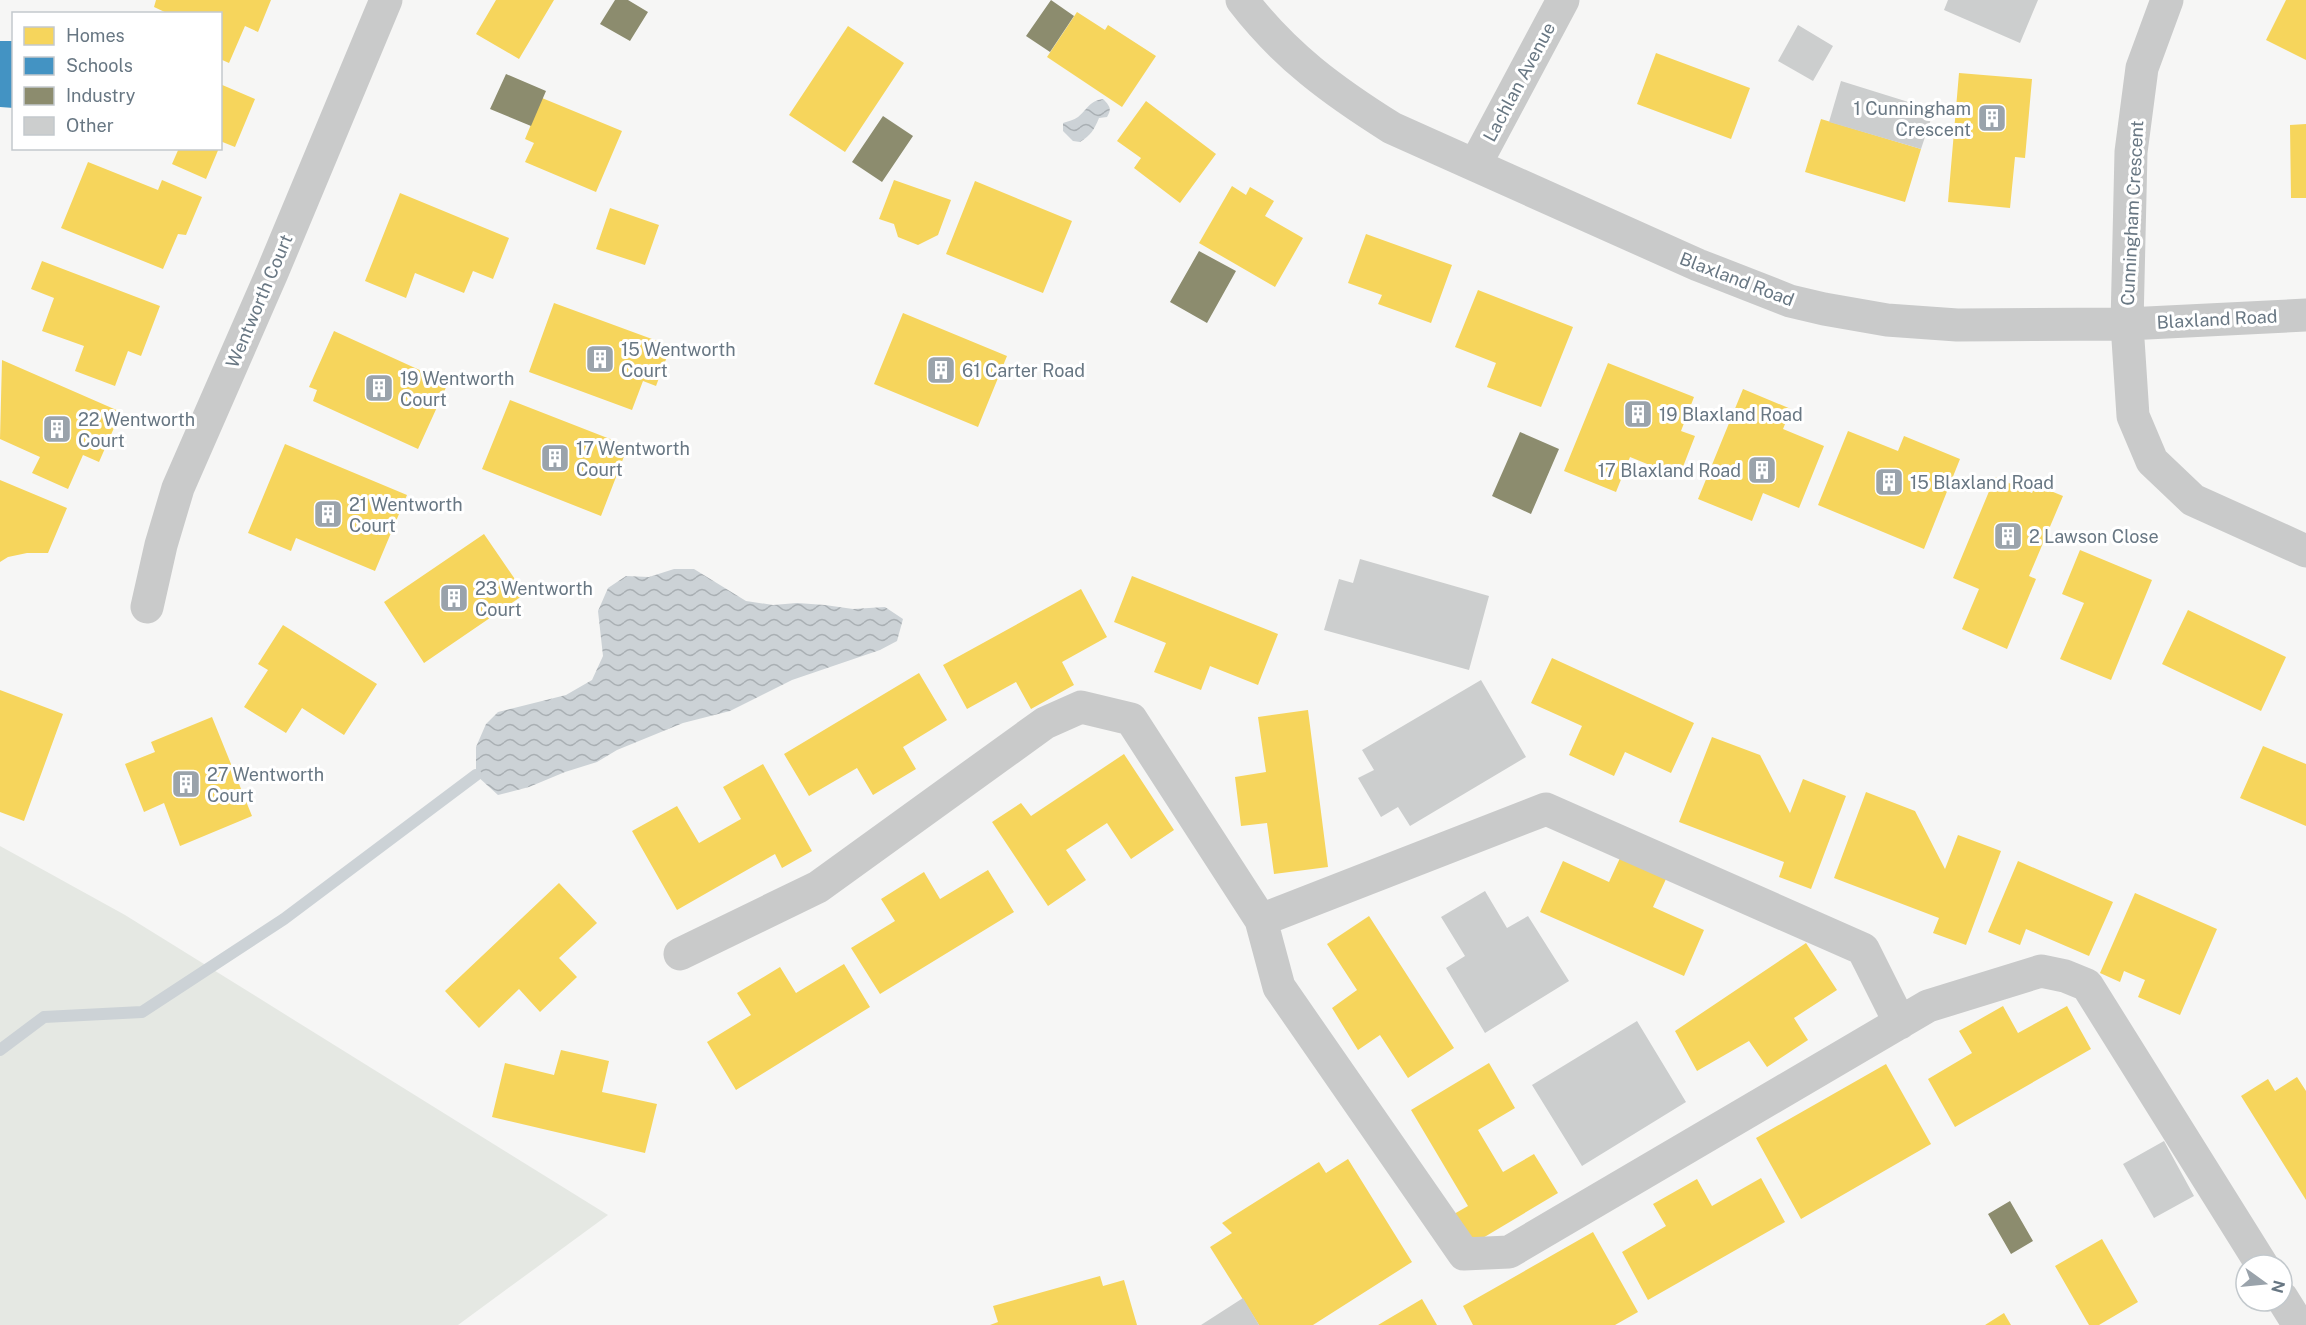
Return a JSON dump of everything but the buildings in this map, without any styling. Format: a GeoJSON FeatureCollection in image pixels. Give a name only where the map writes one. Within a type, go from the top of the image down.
{"type":"FeatureCollection","features":[{"type":"Feature","properties":{"kind":"street","name":"Wentworth Court"},"geometry":{"type":"LineString","coordinates":[[147,607],[161,545],[178,488],[272,273],[386,0]]}},
{"type":"Feature","properties":{"kind":"street","name":"Blaxland Road"},"geometry":{"type":"LineString","coordinates":[[1242,0],[1269,32],[1307,70],[1348,101],[1392,128],[1698,265],[1791,300],[1887,320],[1957,325],[2127,324],[2306,315]]}},
{"type":"Feature","properties":{"kind":"street","name":"Lachlan Avenue"},"geometry":{"type":"LineString","coordinates":[[1475,165],[1563,0]]}},
{"type":"Feature","properties":{"kind":"street","name":"Cunningham Crescent"},"geometry":{"type":"LineString","coordinates":[[2167,0],[2142,68],[2131,152],[2127,324],[2133,416],[2152,460],[2193,500],[2306,551]]}},
{"type":"Feature","properties":{"kind":"street"},"geometry":{"type":"LineString","coordinates":[[680,954],[818,887],[1045,723],[1081,707],[1131,719],[1262,920],[1280,987],[1464,1254],[1509,1252],[1928,1006],[2041,971],[2065,975],[2087,985],[2254,1253]]}},
{"type":"Feature","properties":{"kind":"street"},"geometry":{"type":"LineString","coordinates":[[1262,920],[1546,809],[1863,949],[1900,1023]]}},
{"type":"Feature","properties":{"kind":"shaded area"},"geometry":{"type":"Polygon","coordinates":[[[0,846],[125,915],[608,1215],[458,1325],[0,1325],[0,846]]]}},
{"type":"Feature","properties":{"kind":"water"},"geometry":{"type":"Polygon","coordinates":[[[1103,99],[1110,108],[1107,117],[1099,118],[1092,132],[1080,142],[1073,141],[1063,131],[1063,123],[1076,118],[1092,103],[1103,99]]]}},
{"type":"Feature","properties":{"kind":"water"},"geometry":{"type":"Polygon","coordinates":[[[674,569],[694,569],[746,601],[773,605],[797,603],[853,609],[885,607],[903,619],[897,641],[880,650],[792,680],[730,711],[683,723],[617,750],[597,762],[529,787],[498,795],[476,775],[476,747],[486,724],[498,712],[566,695],[592,680],[603,656],[598,611],[608,588],[626,576],[649,577],[674,569]]]}},
{"type":"Feature","properties":{"kind":"waterway"},"geometry":{"type":"LineString","coordinates":[[0,1050],[44,1017],[142,1012],[284,919],[476,775]]}},
{"type":"Feature","properties":{"kind":"place","name":"1 Cunningham Crescent"},"geometry":{"type":"Point","coordinates":[1992,118]}},
{"type":"Feature","properties":{"kind":"place","name":"15 Wentworth Court"},"geometry":{"type":"Point","coordinates":[600,359]}},
{"type":"Feature","properties":{"kind":"place","name":"61 Carter Road"},"geometry":{"type":"Point","coordinates":[941,370]}},
{"type":"Feature","properties":{"kind":"place","name":"19 Wentworth Court"},"geometry":{"type":"Point","coordinates":[379,388]}},
{"type":"Feature","properties":{"kind":"place","name":"19 Blaxland Road"},"geometry":{"type":"Point","coordinates":[1638,414]}},
{"type":"Feature","properties":{"kind":"place","name":"22 Wentworth Court"},"geometry":{"type":"Point","coordinates":[57,429]}},
{"type":"Feature","properties":{"kind":"place","name":"17 Wentworth Court"},"geometry":{"type":"Point","coordinates":[555,458]}},
{"type":"Feature","properties":{"kind":"place","name":"17 Blaxland Road"},"geometry":{"type":"Point","coordinates":[1762,470]}},
{"type":"Feature","properties":{"kind":"place","name":"15 Blaxland Road"},"geometry":{"type":"Point","coordinates":[1889,482]}},
{"type":"Feature","properties":{"kind":"place","name":"21 Wentworth Court"},"geometry":{"type":"Point","coordinates":[328,514]}},
{"type":"Feature","properties":{"kind":"place","name":"2 Lawson Close"},"geometry":{"type":"Point","coordinates":[2008,536]}},
{"type":"Feature","properties":{"kind":"place","name":"23 Wentworth Court"},"geometry":{"type":"Point","coordinates":[454,598]}},
{"type":"Feature","properties":{"kind":"place","name":"27 Wentworth Court"},"geometry":{"type":"Point","coordinates":[186,784]}}]}
